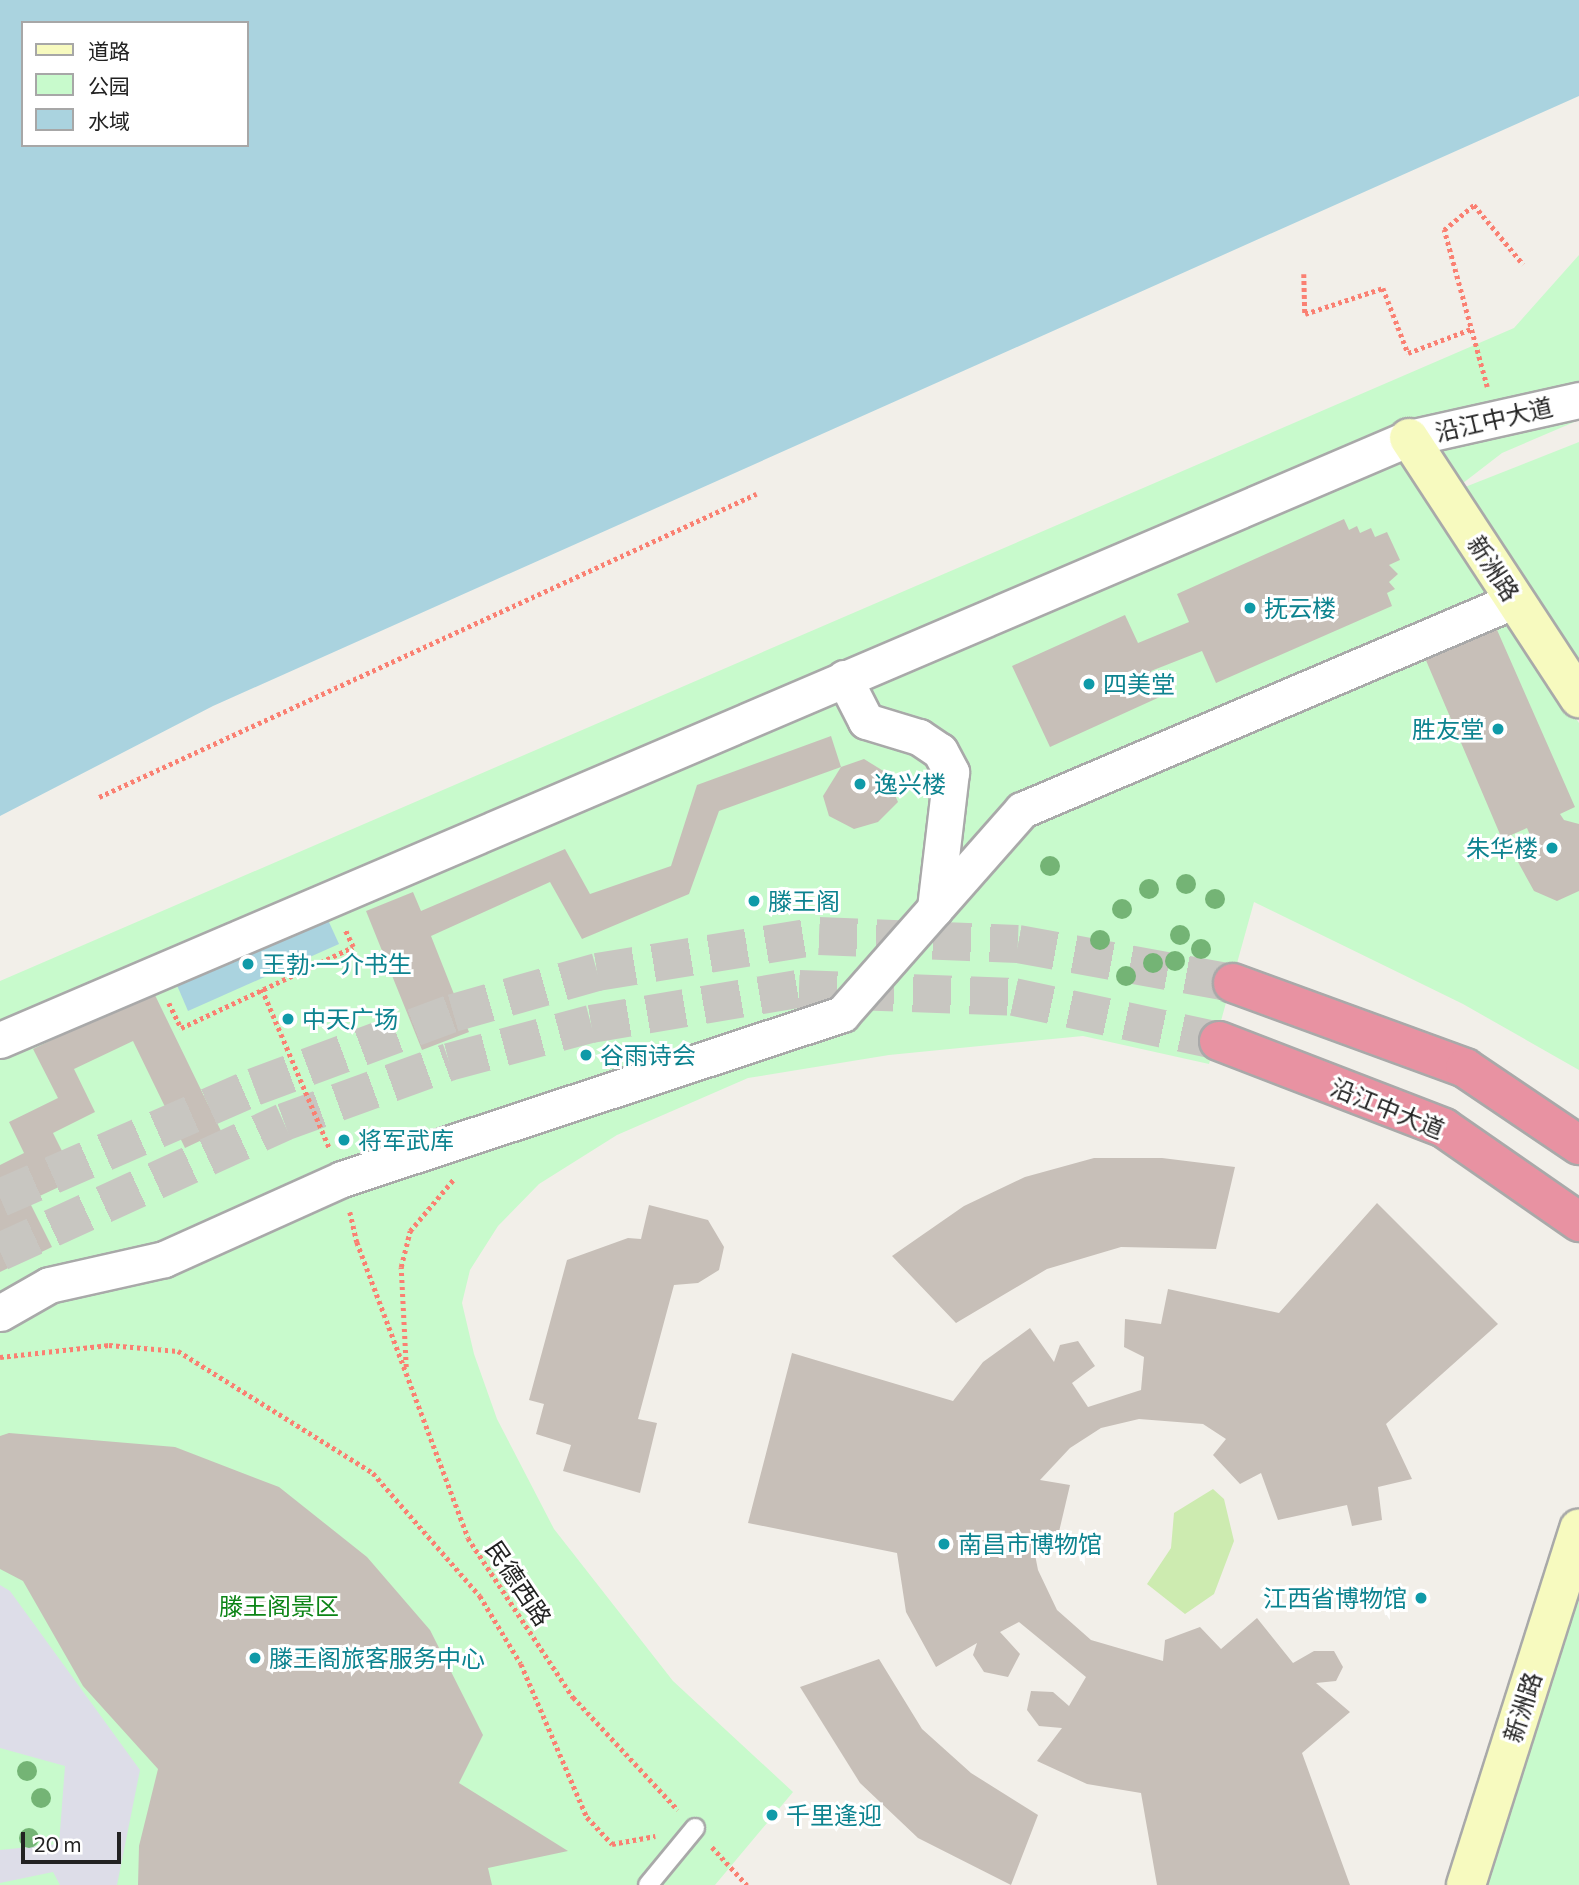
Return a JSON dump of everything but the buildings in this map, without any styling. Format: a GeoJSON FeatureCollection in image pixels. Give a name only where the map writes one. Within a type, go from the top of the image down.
{"type":"FeatureCollection","features":[{"type":"Feature","properties":{"kind":"highway"},"geometry":{"type":"LineString","coordinates":[[1233,982],[1465,1068],[1579,1145]]}},
{"type":"Feature","properties":{"kind":"highway","name":"沿江中大道"},"geometry":{"type":"LineString","coordinates":[[1219,1041],[1444,1128],[1579,1222]]}},
{"type":"Feature","properties":{"kind":"main road","name":"新洲路"},"geometry":{"type":"LineString","coordinates":[[1409,438],[1579,698]]}},
{"type":"Feature","properties":{"kind":"main road","name":"新洲路"},"geometry":{"type":"LineString","coordinates":[[1466,1885],[1579,1528]]}},
{"type":"Feature","properties":{"kind":"street","name":"沿江中大道"},"geometry":{"type":"LineString","coordinates":[[0,1040],[1409,438],[1579,400]]}},
{"type":"Feature","properties":{"kind":"street"},"geometry":{"type":"LineString","coordinates":[[0,1313],[49,1285],[164,1259],[342,1179],[842,1014],[1022,810],[1515,600]]}},
{"type":"Feature","properties":{"kind":"street"},"geometry":{"type":"LineString","coordinates":[[845,678],[866,721],[919,737],[940,751],[951,772],[935,909]]}},
{"type":"Feature","properties":{"kind":"lane"},"geometry":{"type":"LineString","coordinates":[[648,1885],[695,1828]]}},
{"type":"Feature","properties":{"kind":"path"},"geometry":{"type":"LineString","coordinates":[[1496,419],[1444,230],[1474,205],[1523,264]]}},
{"type":"Feature","properties":{"kind":"path"},"geometry":{"type":"LineString","coordinates":[[1304,274],[1305,314],[1383,288],[1408,353],[1471,329]]}},
{"type":"Feature","properties":{"kind":"path"},"geometry":{"type":"LineString","coordinates":[[99,797],[756,494]]}},
{"type":"Feature","properties":{"kind":"path"},"geometry":{"type":"LineString","coordinates":[[181,1028],[353,947]]}},
{"type":"Feature","properties":{"kind":"path","name":"民德西路"},"geometry":{"type":"LineString","coordinates":[[262,989],[342,1179],[357,1242],[468,1538],[573,1697],[747,1885]]}},
{"type":"Feature","properties":{"kind":"path"},"geometry":{"type":"LineString","coordinates":[[406,1373],[401,1268],[410,1231],[462,1169]]}},
{"type":"Feature","properties":{"kind":"path"},"geometry":{"type":"LineString","coordinates":[[0,1357],[109,1345],[178,1351],[298,1422],[373,1473],[480,1596],[521,1664],[587,1817],[612,1844],[695,1828]]}},
{"type":"Feature","properties":{"kind":"green space","name":"滕王阁景区"},"geometry":{"type":"Polygon","coordinates":[[[1579,255],[1579,420],[1502,453],[1454,490],[1505,613],[1579,723],[1579,1070],[1463,1004],[1254,902],[1209,1064],[1083,1036],[889,1055],[748,1078],[617,1135],[539,1184],[498,1226],[470,1270],[462,1303],[474,1354],[497,1419],[554,1529],[673,1681],[793,1792],[715,1885],[0,1885],[0,981],[1514,328],[1579,255]]]}},
{"type":"Feature","properties":{"kind":"green space"},"geometry":{"type":"Polygon","coordinates":[[[1579,442],[1579,678],[1460,489],[1579,442]]]}},
{"type":"Feature","properties":{"kind":"green space"},"geometry":{"type":"Polygon","coordinates":[[[1213,1489],[1224,1499],[1234,1541],[1214,1594],[1185,1614],[1147,1584],[1171,1548],[1174,1513],[1213,1489]]]}},
{"type":"Feature","properties":{"kind":"green space"},"geometry":{"type":"Polygon","coordinates":[[[1579,1590],[1579,1885],[1487,1885],[1579,1590]]]}},
{"type":"Feature","properties":{"kind":"shaded area"},"geometry":{"type":"Polygon","coordinates":[[[0,1585],[10,1591],[140,1770],[117,1885],[60,1885],[53,1872],[0,1883],[0,1850],[59,1844],[65,1766],[0,1748],[0,1585]]]}},
{"type":"Feature","properties":{"kind":"water"},"geometry":{"type":"Polygon","coordinates":[[[0,0],[1579,0],[1579,96],[213,706],[0,816],[0,0]]]}},
{"type":"Feature","properties":{"kind":"water"},"geometry":{"type":"Polygon","coordinates":[[[323,909],[339,944],[188,1011],[173,976],[323,909]]]}},
{"type":"Feature","properties":{"kind":"tunnel"},"geometry":{"type":"LineString","coordinates":[[0,1198],[254,1087],[453,1013],[597,972],[819,936],[1018,944],[1233,983]]}},
{"type":"Feature","properties":{"kind":"tunnel"},"geometry":{"type":"LineString","coordinates":[[0,1252],[284,1122],[449,1062],[591,1024],[799,989],[1014,997],[1219,1041]]}},
{"type":"Feature","properties":{"kind":"place","name":"抚云楼"},"geometry":{"type":"Point","coordinates":[1250,608]}},
{"type":"Feature","properties":{"kind":"place","name":"四美堂"},"geometry":{"type":"Point","coordinates":[1089,684]}},
{"type":"Feature","properties":{"kind":"place","name":"胜友堂"},"geometry":{"type":"Point","coordinates":[1498,729]}},
{"type":"Feature","properties":{"kind":"place","name":"逸兴楼"},"geometry":{"type":"Point","coordinates":[860,784]}},
{"type":"Feature","properties":{"kind":"place","name":"朱华楼"},"geometry":{"type":"Point","coordinates":[1552,848]}},
{"type":"Feature","properties":{"kind":"place","name":"滕王阁"},"geometry":{"type":"Point","coordinates":[754,901]}},
{"type":"Feature","properties":{"kind":"place","name":"王勃·一介书生"},"geometry":{"type":"Point","coordinates":[248,964]}},
{"type":"Feature","properties":{"kind":"place","name":"中天广场"},"geometry":{"type":"Point","coordinates":[288,1019]}},
{"type":"Feature","properties":{"kind":"place","name":"谷雨诗会"},"geometry":{"type":"Point","coordinates":[586,1055]}},
{"type":"Feature","properties":{"kind":"place","name":"将军武库"},"geometry":{"type":"Point","coordinates":[344,1140]}},
{"type":"Feature","properties":{"kind":"place","name":"南昌市博物馆"},"geometry":{"type":"Point","coordinates":[944,1544]}},
{"type":"Feature","properties":{"kind":"place","name":"江西省博物馆"},"geometry":{"type":"Point","coordinates":[1421,1598]}},
{"type":"Feature","properties":{"kind":"place","name":"滕王阁旅客服务中心"},"geometry":{"type":"Point","coordinates":[255,1658]}},
{"type":"Feature","properties":{"kind":"place","name":"千里逢迎"},"geometry":{"type":"Point","coordinates":[772,1815]}}]}
